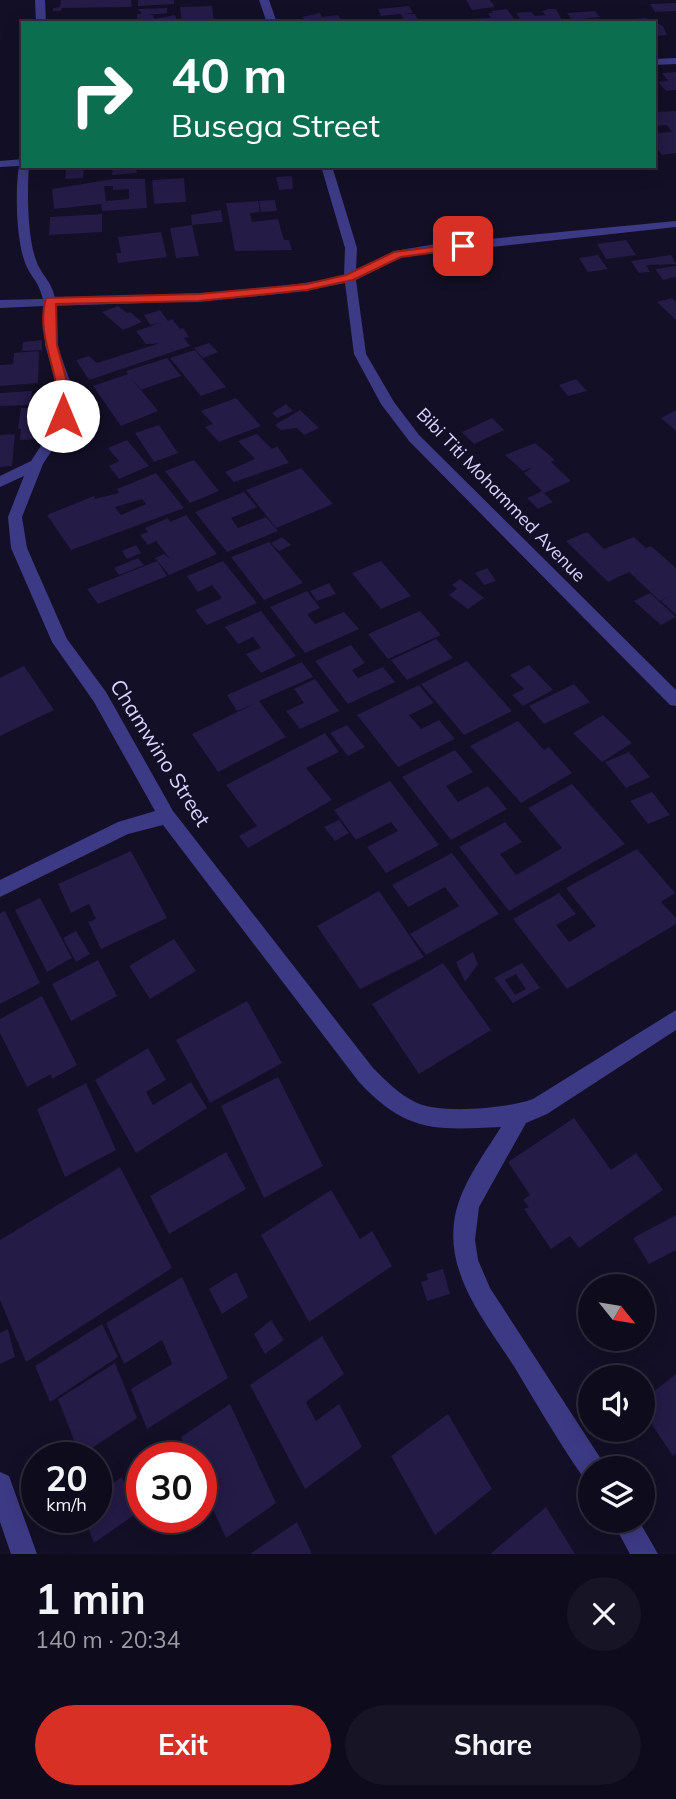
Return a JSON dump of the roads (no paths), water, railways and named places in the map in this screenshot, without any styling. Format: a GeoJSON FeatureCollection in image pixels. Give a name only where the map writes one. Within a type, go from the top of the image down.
{"type":"FeatureCollection","features":[{"type":"Feature","properties":{"kind":"street"},"geometry":{"type":"LineString","coordinates":[[40,0],[41,21]]}},
{"type":"Feature","properties":{"kind":"street"},"geometry":{"type":"LineString","coordinates":[[264,0],[271,21]]}},
{"type":"Feature","properties":{"kind":"street"},"geometry":{"type":"LineString","coordinates":[[656,62],[676,61]]}},
{"type":"Feature","properties":{"kind":"street"},"geometry":{"type":"LineString","coordinates":[[0,164],[21,164]]}},
{"type":"Feature","properties":{"kind":"street","name":"Chamwino Street"},"geometry":{"type":"LineString","coordinates":[[23,168],[21,195],[29,252],[32,265],[45,282],[50,301],[51,345],[66,400],[55,435],[36,464],[15,517],[19,548],[60,642],[100,697],[167,816],[366,1075],[384,1094],[414,1114],[448,1119],[519,1115],[540,1107],[676,1019]]}},
{"type":"Feature","properties":{"kind":"street","name":"Bibi Titi Mohammed Avenue"},"geometry":{"type":"LineString","coordinates":[[328,168],[351,248],[349,278],[360,354],[394,413],[414,438],[674,693]]}},
{"type":"Feature","properties":{"kind":"street"},"geometry":{"type":"LineString","coordinates":[[0,304],[247,294],[349,278],[398,254],[676,224]]}},
{"type":"Feature","properties":{"kind":"street"},"geometry":{"type":"LineString","coordinates":[[0,482],[36,464]]}},
{"type":"Feature","properties":{"kind":"street"},"geometry":{"type":"LineString","coordinates":[[0,890],[124,827],[167,816]]}},
{"type":"Feature","properties":{"kind":"street"},"geometry":{"type":"LineString","coordinates":[[519,1115],[475,1194],[465,1218],[465,1251],[481,1296],[525,1363],[553,1413],[583,1456]]}},
{"type":"Feature","properties":{"kind":"street"},"geometry":{"type":"LineString","coordinates":[[0,1485],[24,1554]]}},
{"type":"Feature","properties":{"kind":"street"},"geometry":{"type":"LineString","coordinates":[[632,1533],[645,1554]]}}]}
